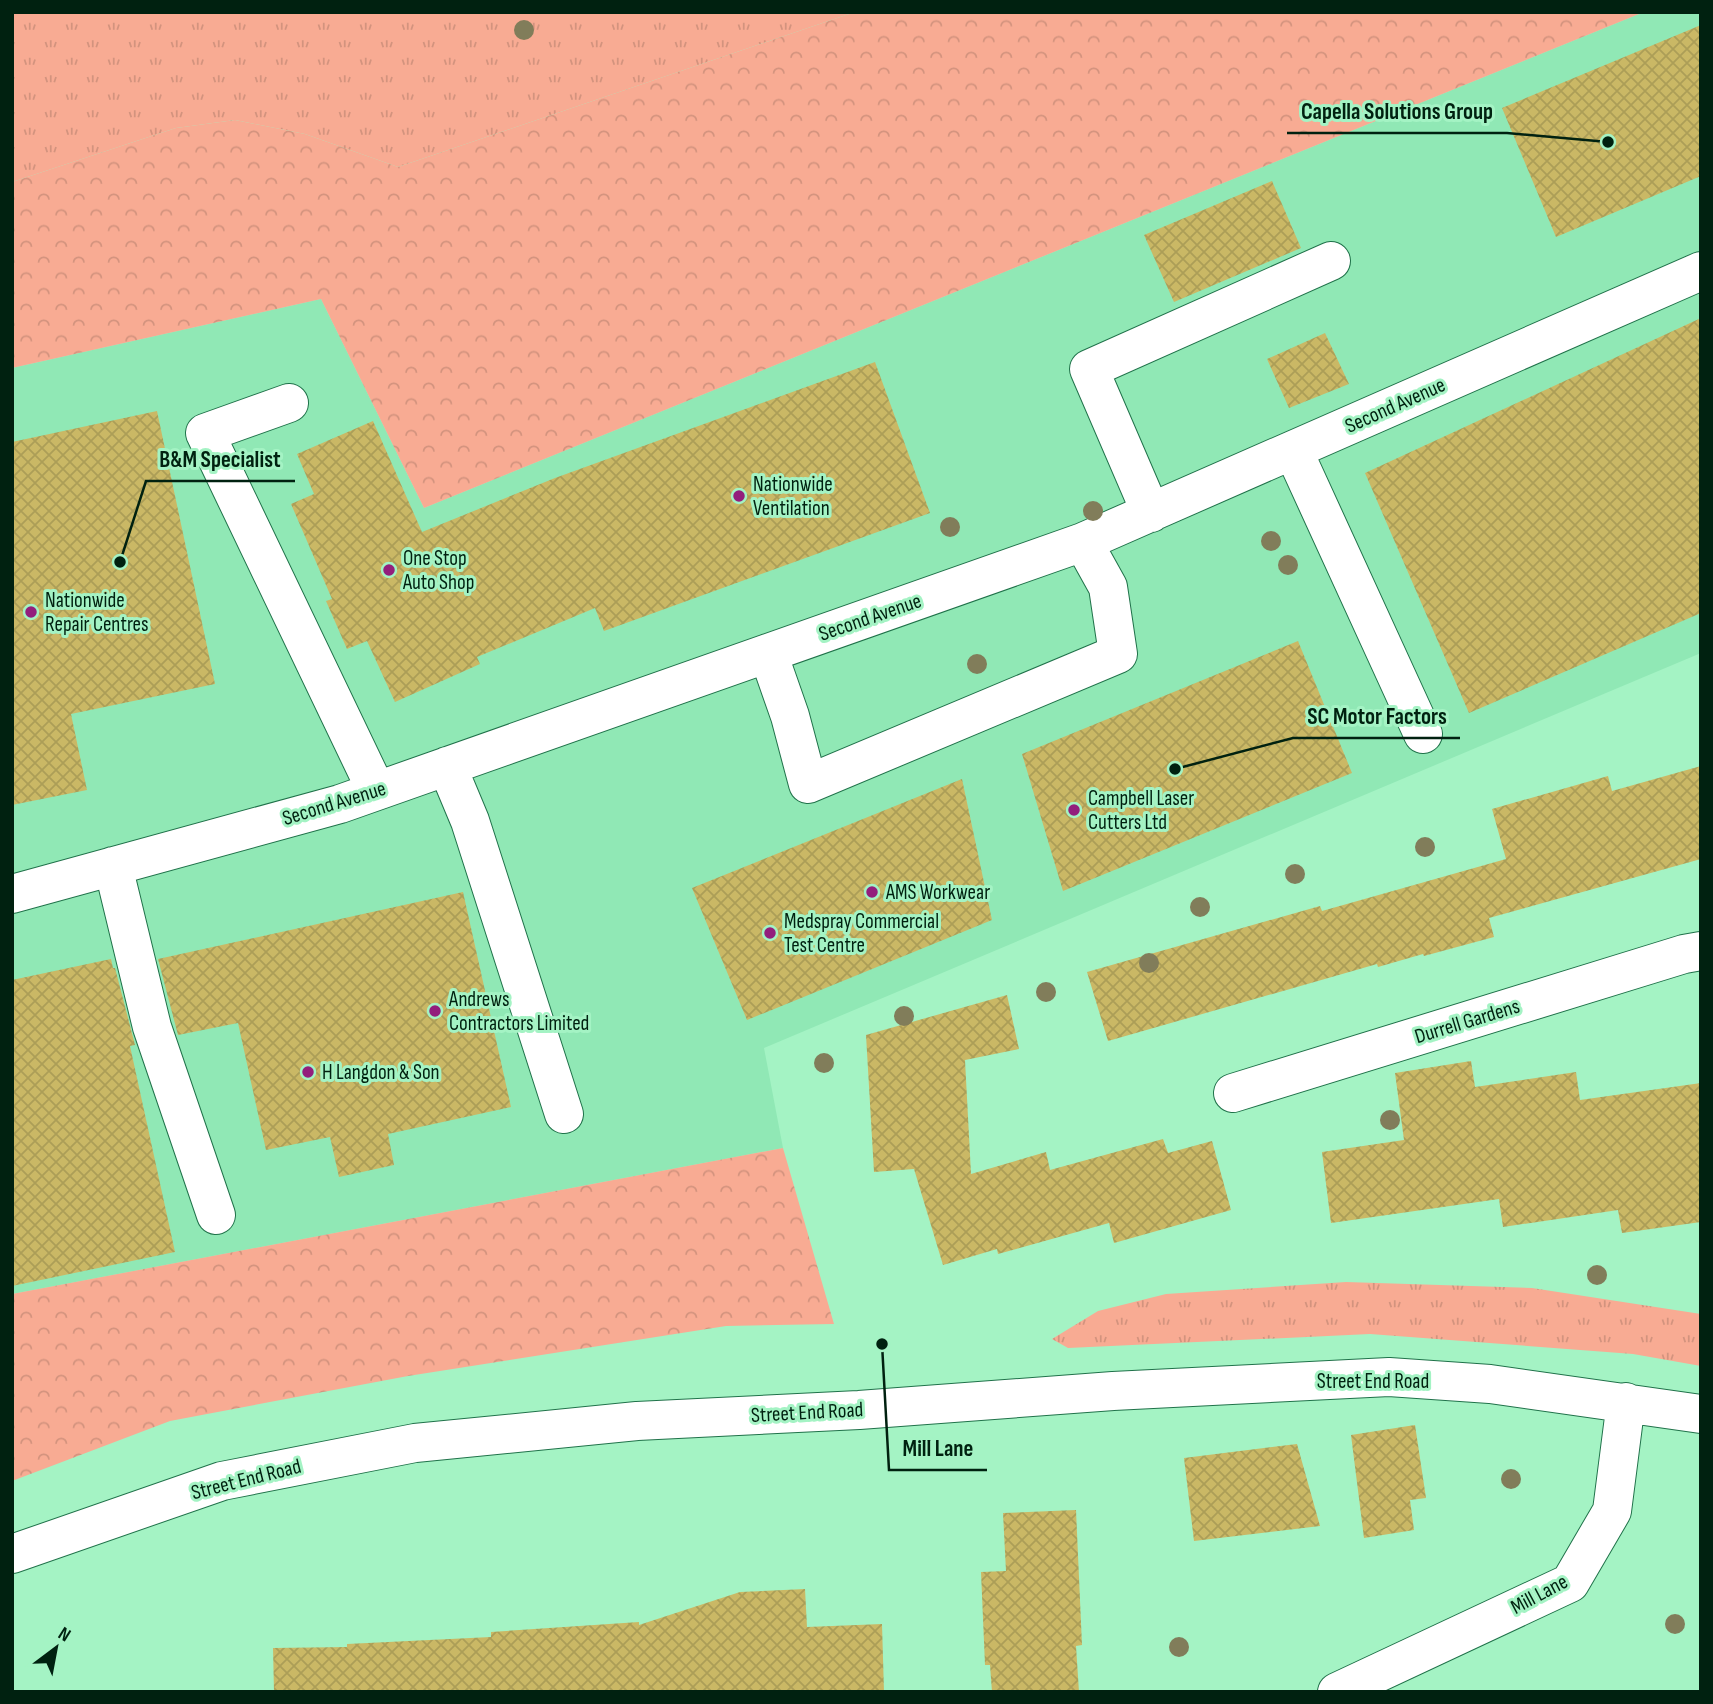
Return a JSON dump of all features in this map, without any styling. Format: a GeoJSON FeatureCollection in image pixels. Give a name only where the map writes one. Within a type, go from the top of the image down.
{"type":"FeatureCollection","features":[{"type":"Feature","properties":{"kind":"street"},"geometry":{"type":"LineString","coordinates":[[1151,513],[1089,369],[1331,261]]}},
{"type":"Feature","properties":{"kind":"street","name":"Second Avenue"},"geometry":{"type":"LineString","coordinates":[[12,894],[340,804],[1083,542],[1701,271]]}},
{"type":"Feature","properties":{"kind":"street"},"geometry":{"type":"LineString","coordinates":[[289,403],[205,433],[376,790]]}},
{"type":"Feature","properties":{"kind":"street"},"geometry":{"type":"LineString","coordinates":[[1293,450],[1423,734]]}},
{"type":"Feature","properties":{"kind":"street"},"geometry":{"type":"LineString","coordinates":[[768,653],[790,716],[808,784],[1118,654],[1108,587],[1083,542]]}},
{"type":"Feature","properties":{"kind":"street"},"geometry":{"type":"LineString","coordinates":[[447,766],[470,821],[564,1114]]}},
{"type":"Feature","properties":{"kind":"street"},"geometry":{"type":"LineString","coordinates":[[113,866],[152,1027],[216,1214]]}},
{"type":"Feature","properties":{"kind":"street","name":"Durrell Gardens"},"geometry":{"type":"LineString","coordinates":[[1233,1093],[1701,951]]}},
{"type":"Feature","properties":{"kind":"street","name":"Street End Road"},"geometry":{"type":"LineString","coordinates":[[12,1554],[222,1481],[415,1443],[637,1421],[859,1410],[1113,1391],[1389,1377],[1490,1384],[1701,1414]]}},
{"type":"Feature","properties":{"kind":"street","name":"Mill Lane"},"geometry":{"type":"LineString","coordinates":[[1337,1692],[1570,1583],[1612,1511],[1626,1402]]}},
{"type":"Feature","properties":{"kind":"shaded area"},"geometry":{"type":"Polygon","coordinates":[[[1644,12],[1701,12],[1701,653],[764,1048],[783,1148],[12,1294],[12,368],[321,299],[424,508],[1644,12]]]}},
{"type":"Feature","properties":{"kind":"green space"},"geometry":{"type":"Polygon","coordinates":[[[12,12],[855,12],[398,167],[305,134],[235,120],[176,128],[12,182],[12,12]]]}},
{"type":"Feature","properties":{"kind":"green space"},"geometry":{"type":"Polygon","coordinates":[[[855,12],[1644,12],[424,508],[321,299],[12,368],[12,182],[176,128],[235,120],[305,134],[398,167],[855,12]]]}},
{"type":"Feature","properties":{"kind":"green space"},"geometry":{"type":"Polygon","coordinates":[[[783,1148],[834,1324],[726,1326],[408,1376],[170,1421],[12,1481],[12,1294],[783,1148]]]}},
{"type":"Feature","properties":{"kind":"green space"},"geometry":{"type":"Polygon","coordinates":[[[1346,1282],[1532,1288],[1701,1314],[1701,1366],[1633,1354],[1370,1334],[1068,1348],[1052,1339],[1098,1311],[1166,1294],[1346,1282]]]}},
{"type":"Feature","properties":{"kind":"building"},"geometry":{"type":"Polygon","coordinates":[[[1701,25],[1701,176],[1556,237],[1502,108],[1701,25]]]}},
{"type":"Feature","properties":{"kind":"building"},"geometry":{"type":"Polygon","coordinates":[[[1272,181],[1301,248],[1174,302],[1144,235],[1272,181]]]}},
{"type":"Feature","properties":{"kind":"building"},"geometry":{"type":"Polygon","coordinates":[[[1701,318],[1701,613],[1469,713],[1365,473],[1701,318]]]}},
{"type":"Feature","properties":{"kind":"building"},"geometry":{"type":"Polygon","coordinates":[[[1325,333],[1349,384],[1289,408],[1267,359],[1325,333]]]}},
{"type":"Feature","properties":{"kind":"building"},"geometry":{"type":"Polygon","coordinates":[[[875,362],[930,513],[604,631],[595,608],[477,657],[480,664],[395,702],[367,641],[347,649],[326,601],[332,599],[291,504],[314,494],[297,454],[373,421],[422,532],[555,478],[875,362]]]}},
{"type":"Feature","properties":{"kind":"building"},"geometry":{"type":"Polygon","coordinates":[[[157,411],[215,684],[71,714],[87,790],[12,805],[12,442],[157,411]]]}},
{"type":"Feature","properties":{"kind":"building"},"geometry":{"type":"Polygon","coordinates":[[[1298,641],[1352,773],[1063,891],[1022,754],[1298,641]]]}},
{"type":"Feature","properties":{"kind":"building"},"geometry":{"type":"Polygon","coordinates":[[[1701,766],[1701,859],[1489,918],[1494,937],[1378,967],[1377,964],[1108,1041],[1087,972],[1320,906],[1322,911],[1506,859],[1492,809],[1608,776],[1612,791],[1701,766]]]}},
{"type":"Feature","properties":{"kind":"building"},"geometry":{"type":"Polygon","coordinates":[[[962,779],[992,920],[747,1020],[692,888],[962,779]]]}},
{"type":"Feature","properties":{"kind":"building"},"geometry":{"type":"Polygon","coordinates":[[[463,892],[511,1107],[388,1134],[394,1165],[339,1177],[330,1137],[266,1150],[238,1023],[178,1035],[158,959],[463,892]]]}},
{"type":"Feature","properties":{"kind":"building"},"geometry":{"type":"Polygon","coordinates":[[[111,959],[135,1045],[130,1046],[175,1252],[12,1286],[12,980],[111,959]]]}},
{"type":"Feature","properties":{"kind":"building"},"geometry":{"type":"Polygon","coordinates":[[[1007,995],[1019,1049],[965,1060],[971,1174],[1046,1152],[1050,1170],[1163,1139],[1168,1153],[1212,1141],[1231,1210],[1114,1243],[1109,1223],[998,1254],[997,1249],[943,1265],[914,1169],[874,1172],[866,1035],[1007,995]]]}},
{"type":"Feature","properties":{"kind":"building"},"geometry":{"type":"Polygon","coordinates":[[[1471,1061],[1475,1087],[1576,1072],[1580,1100],[1701,1083],[1701,1222],[1622,1233],[1618,1210],[1503,1227],[1499,1199],[1331,1223],[1322,1152],[1404,1140],[1395,1073],[1471,1061]]]}},
{"type":"Feature","properties":{"kind":"building"},"geometry":{"type":"Polygon","coordinates":[[[1415,1425],[1426,1498],[1410,1500],[1414,1530],[1364,1538],[1351,1435],[1415,1425]]]}},
{"type":"Feature","properties":{"kind":"building"},"geometry":{"type":"Polygon","coordinates":[[[1297,1444],[1320,1526],[1194,1541],[1184,1458],[1297,1444]]]}},
{"type":"Feature","properties":{"kind":"building"},"geometry":{"type":"Polygon","coordinates":[[[1076,1510],[1082,1645],[1076,1646],[1079,1692],[992,1692],[990,1665],[985,1665],[981,1572],[1006,1571],[1003,1513],[1076,1510]]]}},
{"type":"Feature","properties":{"kind":"building"},"geometry":{"type":"Polygon","coordinates":[[[805,1589],[807,1627],[882,1624],[884,1692],[274,1692],[273,1648],[347,1647],[347,1644],[491,1637],[491,1632],[639,1622],[639,1625],[740,1592],[805,1589]]]}},
{"type":"Feature","properties":{"kind":"place","name":"Capella Solutions Group"},"geometry":{"type":"Point","coordinates":[1608,142]}},
{"type":"Feature","properties":{"kind":"place","name":"Nationwide Ventilation"},"geometry":{"type":"Point","coordinates":[739,496]}},
{"type":"Feature","properties":{"kind":"place","name":"B&M Specialist"},"geometry":{"type":"Point","coordinates":[120,562]}},
{"type":"Feature","properties":{"kind":"place","name":"One Stop Auto Shop"},"geometry":{"type":"Point","coordinates":[389,570]}},
{"type":"Feature","properties":{"kind":"place","name":"Nationwide Repair Centres"},"geometry":{"type":"Point","coordinates":[31,612]}},
{"type":"Feature","properties":{"kind":"place","name":"SC Motor Factors"},"geometry":{"type":"Point","coordinates":[1175,769]}},
{"type":"Feature","properties":{"kind":"place","name":"Campbell Laser Cutters Ltd"},"geometry":{"type":"Point","coordinates":[1074,810]}},
{"type":"Feature","properties":{"kind":"place","name":"AMS Workwear"},"geometry":{"type":"Point","coordinates":[872,892]}},
{"type":"Feature","properties":{"kind":"place","name":"Medspray Commercial Test Centre"},"geometry":{"type":"Point","coordinates":[770,933]}},
{"type":"Feature","properties":{"kind":"place","name":"Andrews Contractors Limited"},"geometry":{"type":"Point","coordinates":[435,1011]}},
{"type":"Feature","properties":{"kind":"place","name":"H Langdon & Son"},"geometry":{"type":"Point","coordinates":[308,1072]}},
{"type":"Feature","properties":{"kind":"place","name":"Mill Lane"},"geometry":{"type":"Point","coordinates":[882,1344]}}]}
